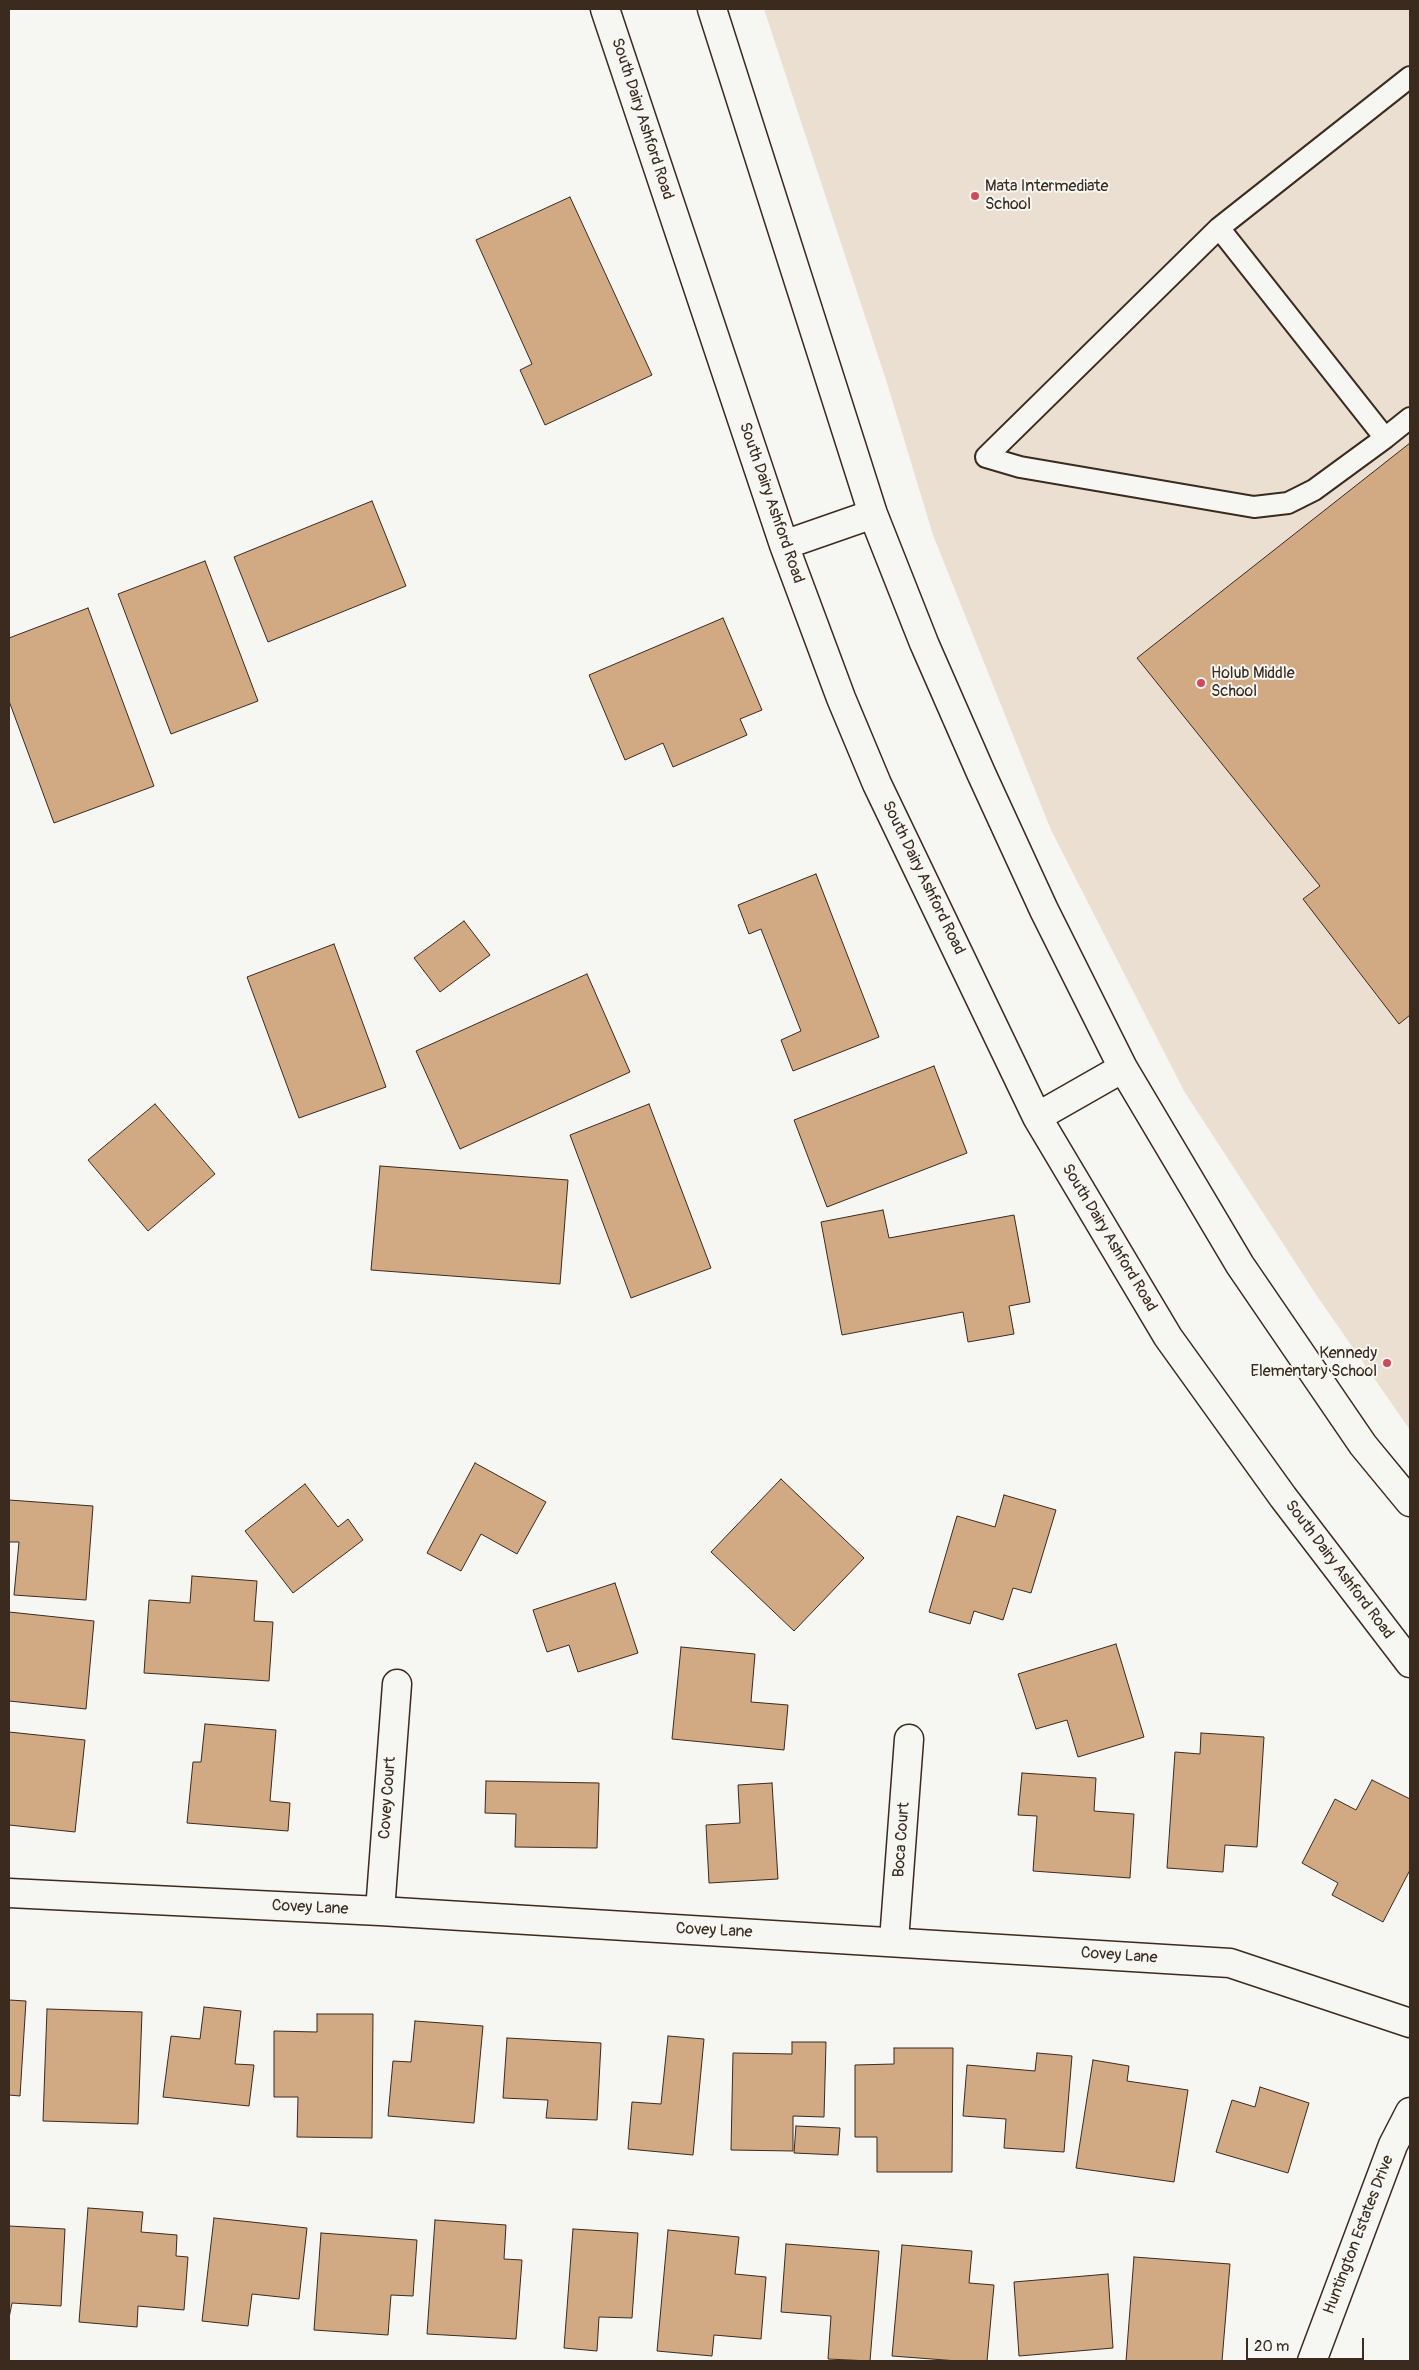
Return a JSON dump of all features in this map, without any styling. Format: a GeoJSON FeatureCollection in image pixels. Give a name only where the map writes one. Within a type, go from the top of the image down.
{"type":"FeatureCollection","features":[{"type":"Feature","properties":{"kind":"main road","name":"South Dairy Ashford Road"},"geometry":{"type":"LineString","coordinates":[[605,9],[784,545],[841,698],[877,784],[1037,1117],[1168,1337],[1283,1497],[1410,1663]]}},
{"type":"Feature","properties":{"kind":"main road"},"geometry":{"type":"LineString","coordinates":[[712,9],[872,514],[980,774],[1044,910],[1123,1068],[1240,1265],[1362,1446],[1410,1502]]}},
{"type":"Feature","properties":{"kind":"main road"},"geometry":{"type":"LineString","coordinates":[[784,545],[872,514]]}},
{"type":"Feature","properties":{"kind":"main road"},"geometry":{"type":"LineString","coordinates":[[1037,1117],[1123,1068]]}},
{"type":"Feature","properties":{"kind":"main road","name":"Covey Court"},"geometry":{"type":"LineString","coordinates":[[380,1911],[397,1684]]}},
{"type":"Feature","properties":{"kind":"main road","name":"Boca Court"},"geometry":{"type":"LineString","coordinates":[[894,1941],[909,1738]]}},
{"type":"Feature","properties":{"kind":"main road","name":"Covey Lane"},"geometry":{"type":"LineString","coordinates":[[9,1893],[380,1911],[1230,1963],[1410,2023]]}},
{"type":"Feature","properties":{"kind":"main road","name":"Huntington Estates Drive"},"geometry":{"type":"LineString","coordinates":[[1312,2361],[1393,2145],[1410,2112]]}},
{"type":"Feature","properties":{"kind":"lane"},"geometry":{"type":"LineString","coordinates":[[1410,77],[1219,228],[986,457],[1020,467],[1254,507],[1288,503],[1314,490],[1410,418]]}},
{"type":"Feature","properties":{"kind":"lane"},"geometry":{"type":"LineString","coordinates":[[1219,228],[1385,438]]}},
{"type":"Feature","properties":{"kind":"shaded area","name":"Holub Middle School"},"geometry":{"type":"Polygon","coordinates":[[[764,9],[1410,9],[1410,1430],[1317,1296],[1184,1091],[1051,830],[933,535],[887,383],[764,9]]]}},
{"type":"Feature","properties":{"kind":"building"},"geometry":{"type":"Polygon","coordinates":[[[570,197],[652,375],[545,425],[520,370],[532,364],[476,240],[570,197]]]}},
{"type":"Feature","properties":{"kind":"building"},"geometry":{"type":"Polygon","coordinates":[[[1410,443],[1410,1015],[1399,1024],[1303,899],[1320,886],[1137,658],[1410,443]]]}},
{"type":"Feature","properties":{"kind":"building"},"geometry":{"type":"Polygon","coordinates":[[[372,501],[406,586],[268,642],[234,557],[372,501]]]}},
{"type":"Feature","properties":{"kind":"building"},"geometry":{"type":"Polygon","coordinates":[[[205,561],[258,701],[171,734],[118,594],[205,561]]]}},
{"type":"Feature","properties":{"kind":"building"},"geometry":{"type":"Polygon","coordinates":[[[88,608],[154,786],[54,823],[9,701],[9,638],[88,608]]]}},
{"type":"Feature","properties":{"kind":"building"},"geometry":{"type":"Polygon","coordinates":[[[723,618],[762,710],[740,719],[747,735],[673,767],[663,743],[625,760],[589,675],[723,618]]]}},
{"type":"Feature","properties":{"kind":"building"},"geometry":{"type":"Polygon","coordinates":[[[816,874],[879,1037],[793,1071],[781,1040],[801,1031],[761,929],[749,934],[738,905],[816,874]]]}},
{"type":"Feature","properties":{"kind":"building"},"geometry":{"type":"Polygon","coordinates":[[[464,921],[490,955],[440,992],[414,958],[464,921]]]}},
{"type":"Feature","properties":{"kind":"building"},"geometry":{"type":"Polygon","coordinates":[[[334,944],[386,1087],[299,1118],[247,977],[334,944]]]}},
{"type":"Feature","properties":{"kind":"building"},"geometry":{"type":"Polygon","coordinates":[[[587,974],[630,1072],[460,1149],[416,1051],[587,974]]]}},
{"type":"Feature","properties":{"kind":"building"},"geometry":{"type":"Polygon","coordinates":[[[934,1066],[967,1153],[827,1207],[794,1120],[934,1066]]]}},
{"type":"Feature","properties":{"kind":"building"},"geometry":{"type":"Polygon","coordinates":[[[155,1104],[215,1174],[148,1231],[88,1160],[155,1104]]]}},
{"type":"Feature","properties":{"kind":"building"},"geometry":{"type":"Polygon","coordinates":[[[649,1104],[711,1268],[631,1298],[570,1135],[649,1104]]]}},
{"type":"Feature","properties":{"kind":"building"},"geometry":{"type":"Polygon","coordinates":[[[380,1166],[568,1180],[560,1284],[371,1270],[380,1166]]]}},
{"type":"Feature","properties":{"kind":"building"},"geometry":{"type":"Polygon","coordinates":[[[883,1210],[889,1238],[1014,1215],[1030,1302],[1009,1306],[1014,1334],[968,1342],[963,1312],[842,1335],[821,1222],[883,1210]]]}},
{"type":"Feature","properties":{"kind":"building"},"geometry":{"type":"Polygon","coordinates":[[[475,1463],[546,1502],[517,1554],[481,1534],[461,1571],[427,1553],[475,1463]]]}},
{"type":"Feature","properties":{"kind":"building"},"geometry":{"type":"Polygon","coordinates":[[[781,1479],[864,1558],[794,1631],[711,1552],[781,1479]]]}},
{"type":"Feature","properties":{"kind":"building"},"geometry":{"type":"Polygon","coordinates":[[[305,1484],[338,1527],[348,1519],[363,1540],[293,1593],[245,1531],[305,1484]]]}},
{"type":"Feature","properties":{"kind":"building"},"geometry":{"type":"Polygon","coordinates":[[[1004,1495],[1056,1510],[1031,1593],[1013,1588],[1003,1620],[974,1611],[970,1624],[929,1612],[957,1516],[995,1527],[1004,1495]]]}},
{"type":"Feature","properties":{"kind":"building"},"geometry":{"type":"Polygon","coordinates":[[[9,1500],[93,1506],[86,1600],[14,1595],[19,1542],[9,1542],[9,1500]]]}},
{"type":"Feature","properties":{"kind":"building"},"geometry":{"type":"Polygon","coordinates":[[[192,1576],[257,1581],[254,1621],[273,1622],[269,1681],[144,1673],[149,1600],[190,1603],[192,1576]]]}},
{"type":"Feature","properties":{"kind":"building"},"geometry":{"type":"Polygon","coordinates":[[[615,1583],[638,1653],[578,1672],[569,1645],[547,1652],[533,1610],[615,1583]]]}},
{"type":"Feature","properties":{"kind":"building"},"geometry":{"type":"Polygon","coordinates":[[[9,1612],[94,1621],[86,1709],[9,1701],[9,1612]]]}},
{"type":"Feature","properties":{"kind":"building"},"geometry":{"type":"Polygon","coordinates":[[[1116,1644],[1144,1737],[1078,1757],[1067,1720],[1036,1729],[1018,1674],[1116,1644]]]}},
{"type":"Feature","properties":{"kind":"building"},"geometry":{"type":"Polygon","coordinates":[[[681,1647],[755,1654],[751,1702],[788,1705],[784,1750],[672,1739],[681,1647]]]}},
{"type":"Feature","properties":{"kind":"building"},"geometry":{"type":"Polygon","coordinates":[[[205,1724],[276,1730],[270,1801],[290,1803],[288,1831],[187,1823],[193,1762],[201,1762],[205,1724]]]}},
{"type":"Feature","properties":{"kind":"building"},"geometry":{"type":"Polygon","coordinates":[[[9,1732],[85,1740],[75,1832],[9,1825],[9,1732]]]}},
{"type":"Feature","properties":{"kind":"building"},"geometry":{"type":"Polygon","coordinates":[[[1201,1733],[1264,1737],[1257,1847],[1225,1845],[1223,1872],[1167,1868],[1175,1752],[1200,1754],[1201,1733]]]}},
{"type":"Feature","properties":{"kind":"building"},"geometry":{"type":"Polygon","coordinates":[[[1022,1773],[1096,1778],[1094,1811],[1134,1814],[1130,1878],[1033,1871],[1037,1816],[1018,1815],[1022,1773]]]}},
{"type":"Feature","properties":{"kind":"building"},"geometry":{"type":"Polygon","coordinates":[[[1372,1780],[1410,1799],[1410,1870],[1383,1922],[1332,1895],[1338,1883],[1302,1863],[1335,1799],[1356,1810],[1372,1780]]]}},
{"type":"Feature","properties":{"kind":"building"},"geometry":{"type":"Polygon","coordinates":[[[486,1781],[599,1783],[597,1848],[515,1847],[516,1814],[485,1813],[486,1781]]]}},
{"type":"Feature","properties":{"kind":"building"},"geometry":{"type":"Polygon","coordinates":[[[772,1783],[778,1879],[709,1883],[706,1825],[740,1823],[738,1785],[772,1783]]]}},
{"type":"Feature","properties":{"kind":"building"},"geometry":{"type":"Polygon","coordinates":[[[9,2000],[26,2001],[20,2096],[9,2095],[9,2000]]]}},
{"type":"Feature","properties":{"kind":"building"},"geometry":{"type":"Polygon","coordinates":[[[204,2007],[241,2011],[235,2064],[254,2065],[249,2106],[163,2097],[171,2036],[200,2039],[204,2007]]]}},
{"type":"Feature","properties":{"kind":"building"},"geometry":{"type":"Polygon","coordinates":[[[47,2009],[142,2012],[138,2124],[43,2121],[47,2009]]]}},
{"type":"Feature","properties":{"kind":"building"},"geometry":{"type":"Polygon","coordinates":[[[317,2014],[373,2014],[372,2138],[297,2137],[298,2097],[274,2097],[274,2031],[317,2032],[317,2014]]]}},
{"type":"Feature","properties":{"kind":"building"},"geometry":{"type":"Polygon","coordinates":[[[415,2021],[483,2026],[474,2123],[388,2116],[393,2061],[411,2062],[415,2021]]]}},
{"type":"Feature","properties":{"kind":"building"},"geometry":{"type":"Polygon","coordinates":[[[668,2036],[704,2039],[693,2155],[628,2149],[632,2102],[661,2104],[668,2036]]]}},
{"type":"Feature","properties":{"kind":"building"},"geometry":{"type":"Polygon","coordinates":[[[507,2038],[601,2043],[597,2120],[546,2118],[548,2100],[503,2098],[507,2038]]]}},
{"type":"Feature","properties":{"kind":"building"},"geometry":{"type":"Polygon","coordinates":[[[792,2042],[826,2042],[824,2117],[793,2116],[793,2151],[731,2150],[733,2053],[792,2054],[792,2042]]]}},
{"type":"Feature","properties":{"kind":"building"},"geometry":{"type":"Polygon","coordinates":[[[894,2048],[953,2048],[952,2172],[877,2172],[877,2137],[855,2137],[855,2065],[894,2064],[894,2048]]]}},
{"type":"Feature","properties":{"kind":"building"},"geometry":{"type":"Polygon","coordinates":[[[1037,2053],[1072,2056],[1064,2152],[1004,2148],[1006,2119],[963,2116],[967,2065],[1035,2071],[1037,2053]]]}},
{"type":"Feature","properties":{"kind":"building"},"geometry":{"type":"Polygon","coordinates":[[[1093,2060],[1129,2066],[1127,2081],[1188,2090],[1174,2182],[1076,2168],[1093,2060]]]}},
{"type":"Feature","properties":{"kind":"building"},"geometry":{"type":"Polygon","coordinates":[[[1260,2087],[1309,2103],[1288,2173],[1216,2152],[1232,2100],[1255,2107],[1260,2087]]]}},
{"type":"Feature","properties":{"kind":"building"},"geometry":{"type":"Polygon","coordinates":[[[796,2126],[840,2128],[838,2155],[794,2153],[796,2126]]]}},
{"type":"Feature","properties":{"kind":"building"},"geometry":{"type":"Polygon","coordinates":[[[88,2208],[143,2212],[141,2232],[177,2235],[176,2256],[188,2257],[184,2310],[138,2306],[137,2327],[79,2322],[88,2208]]]}},
{"type":"Feature","properties":{"kind":"building"},"geometry":{"type":"Polygon","coordinates":[[[214,2218],[307,2228],[299,2299],[252,2294],[248,2326],[202,2321],[214,2218]]]}},
{"type":"Feature","properties":{"kind":"building"},"geometry":{"type":"Polygon","coordinates":[[[435,2220],[506,2225],[504,2259],[522,2260],[516,2339],[427,2334],[435,2220]]]}},
{"type":"Feature","properties":{"kind":"building"},"geometry":{"type":"Polygon","coordinates":[[[9,2226],[65,2229],[61,2306],[12,2303],[9,2318],[9,2226]]]}},
{"type":"Feature","properties":{"kind":"building"},"geometry":{"type":"Polygon","coordinates":[[[573,2229],[638,2233],[632,2318],[599,2317],[597,2351],[564,2348],[573,2229]]]}},
{"type":"Feature","properties":{"kind":"building"},"geometry":{"type":"Polygon","coordinates":[[[668,2230],[739,2237],[735,2274],[766,2277],[761,2339],[714,2335],[712,2356],[657,2351],[668,2230]]]}},
{"type":"Feature","properties":{"kind":"building"},"geometry":{"type":"Polygon","coordinates":[[[321,2233],[417,2240],[413,2296],[391,2295],[388,2335],[314,2330],[321,2233]]]}},
{"type":"Feature","properties":{"kind":"building"},"geometry":{"type":"Polygon","coordinates":[[[786,2244],[879,2251],[870,2361],[828,2359],[831,2316],[781,2312],[786,2244]]]}},
{"type":"Feature","properties":{"kind":"building"},"geometry":{"type":"Polygon","coordinates":[[[902,2245],[972,2251],[969,2283],[994,2285],[987,2361],[958,2361],[892,2356],[902,2245]]]}},
{"type":"Feature","properties":{"kind":"building"},"geometry":{"type":"Polygon","coordinates":[[[1134,2257],[1230,2264],[1222,2361],[1126,2361],[1134,2257]]]}},
{"type":"Feature","properties":{"kind":"building"},"geometry":{"type":"Polygon","coordinates":[[[1108,2274],[1113,2348],[1019,2356],[1014,2282],[1108,2274]]]}},
{"type":"Feature","properties":{"kind":"place","name":"Mata Intermediate School"},"geometry":{"type":"Point","coordinates":[975,196]}},
{"type":"Feature","properties":{"kind":"place","name":"Holub Middle School"},"geometry":{"type":"Point","coordinates":[1201,683]}},
{"type":"Feature","properties":{"kind":"place","name":"Kennedy Elementary School"},"geometry":{"type":"Point","coordinates":[1387,1363]}}]}
